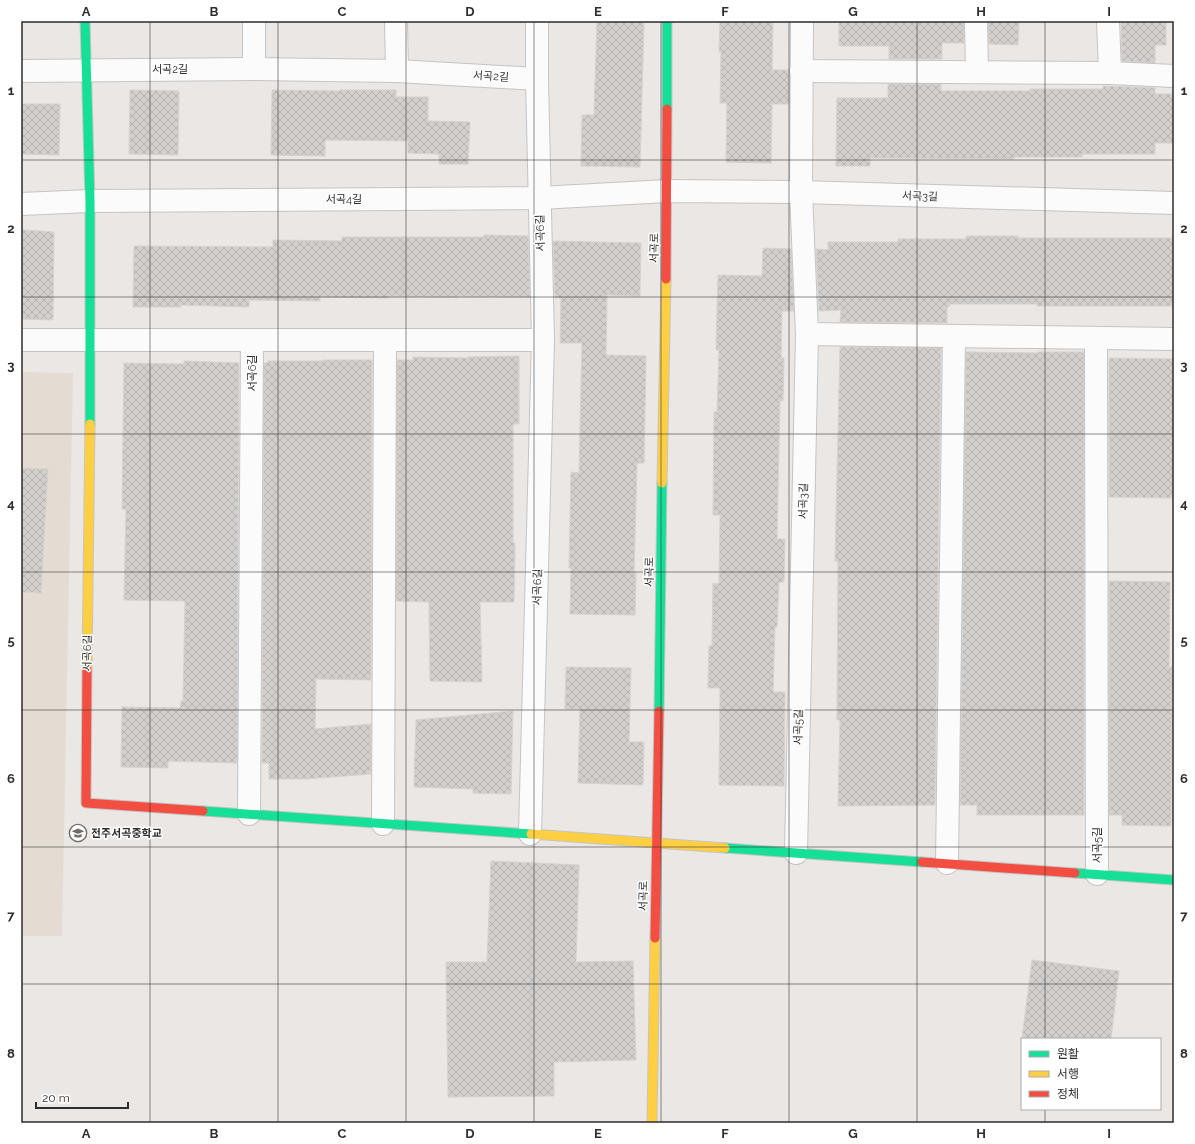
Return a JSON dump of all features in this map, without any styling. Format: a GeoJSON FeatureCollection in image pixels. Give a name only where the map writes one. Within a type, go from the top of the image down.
{"type":"FeatureCollection","features":[{"type":"Feature","properties":{"kind":"street"},"geometry":{"type":"LineString","coordinates":[[85,21],[90,201]]}},
{"type":"Feature","properties":{"kind":"street"},"geometry":{"type":"LineString","coordinates":[[254,21],[254,69]]}},
{"type":"Feature","properties":{"kind":"street"},"geometry":{"type":"LineString","coordinates":[[396,21],[397,71]]}},
{"type":"Feature","properties":{"kind":"street"},"geometry":{"type":"LineString","coordinates":[[537,21],[540,198]]}},
{"type":"Feature","properties":{"kind":"street","name":"서곡로"},"geometry":{"type":"LineString","coordinates":[[652,1123],[667,191],[667,21]]}},
{"type":"Feature","properties":{"kind":"street","name":"서곡3길"},"geometry":{"type":"LineString","coordinates":[[801,600],[807,334],[801,192],[802,21]]}},
{"type":"Feature","properties":{"kind":"street"},"geometry":{"type":"LineString","coordinates":[[976,21],[977,72]]}},
{"type":"Feature","properties":{"kind":"street"},"geometry":{"type":"LineString","coordinates":[[1108,21],[1110,73]]}},
{"type":"Feature","properties":{"kind":"street","name":"서곡2길"},"geometry":{"type":"LineString","coordinates":[[21,71],[86,69],[397,71],[537,79]]}},
{"type":"Feature","properties":{"kind":"street"},"geometry":{"type":"LineString","coordinates":[[801,71],[1110,73],[1174,76]]}},
{"type":"Feature","properties":{"kind":"street","name":"서곡3길"},"geometry":{"type":"LineString","coordinates":[[667,191],[801,192],[1174,203]]}},
{"type":"Feature","properties":{"kind":"street","name":"서곡4길"},"geometry":{"type":"LineString","coordinates":[[21,204],[90,201],[540,198],[667,191]]}},
{"type":"Feature","properties":{"kind":"street","name":"서곡6길"},"geometry":{"type":"LineString","coordinates":[[530,834],[543,340],[540,198]]}},
{"type":"Feature","properties":{"kind":"street","name":"서곡6길"},"geometry":{"type":"LineString","coordinates":[[90,201],[91,340],[86,803],[656,844]]}},
{"type":"Feature","properties":{"kind":"street"},"geometry":{"type":"LineString","coordinates":[[807,334],[1174,339]]}},
{"type":"Feature","properties":{"kind":"street"},"geometry":{"type":"LineString","coordinates":[[947,864],[954,336]]}},
{"type":"Feature","properties":{"kind":"street","name":"서곡5길"},"geometry":{"type":"LineString","coordinates":[[1096,338],[1097,874]]}},
{"type":"Feature","properties":{"kind":"street","name":"서곡6길"},"geometry":{"type":"LineString","coordinates":[[21,340],[543,340]]}},
{"type":"Feature","properties":{"kind":"street","name":"서곡6길"},"geometry":{"type":"LineString","coordinates":[[249,814],[252,340]]}},
{"type":"Feature","properties":{"kind":"street"},"geometry":{"type":"LineString","coordinates":[[383,824],[386,340]]}},
{"type":"Feature","properties":{"kind":"street","name":"서곡5길"},"geometry":{"type":"LineString","coordinates":[[796,853],[801,600]]}},
{"type":"Feature","properties":{"kind":"street","name":"서곡5길"},"geometry":{"type":"LineString","coordinates":[[656,844],[1174,880]]}},
{"type":"Feature","properties":{"kind":"shaded area"},"geometry":{"type":"Polygon","coordinates":[[[21,372],[73,373],[62,936],[21,936],[21,372]]]}},
{"type":"Feature","properties":{"kind":"building"},"geometry":{"type":"Polygon","coordinates":[[[597,21],[644,21],[640,167],[581,166],[582,115],[594,115],[597,21]]]}},
{"type":"Feature","properties":{"kind":"building"},"geometry":{"type":"Polygon","coordinates":[[[720,21],[773,21],[772,70],[789,70],[789,104],[772,104],[771,163],[726,162],[727,103],[720,103],[720,21]]]}},
{"type":"Feature","properties":{"kind":"building"},"geometry":{"type":"Polygon","coordinates":[[[839,21],[964,21],[964,43],[942,43],[942,59],[889,59],[889,46],[839,46],[839,21]]]}},
{"type":"Feature","properties":{"kind":"building"},"geometry":{"type":"Polygon","coordinates":[[[988,21],[1019,21],[1018,45],[989,44],[988,21]]]}},
{"type":"Feature","properties":{"kind":"building"},"geometry":{"type":"Polygon","coordinates":[[[1121,21],[1166,21],[1166,45],[1155,45],[1155,63],[1122,61],[1121,21]]]}},
{"type":"Feature","properties":{"kind":"building"},"geometry":{"type":"Polygon","coordinates":[[[888,84],[941,84],[941,91],[1103,89],[1103,86],[1155,88],[1155,94],[1174,94],[1174,143],[1155,143],[1155,154],[1082,154],[1082,157],[1014,157],[1014,159],[870,158],[870,166],[836,166],[837,98],[888,98],[888,84]]]}},
{"type":"Feature","properties":{"kind":"building"},"geometry":{"type":"Polygon","coordinates":[[[130,90],[179,91],[178,155],[129,154],[130,90]]]}},
{"type":"Feature","properties":{"kind":"building"},"geometry":{"type":"Polygon","coordinates":[[[272,90],[396,90],[396,97],[428,97],[428,121],[470,122],[468,164],[439,164],[439,154],[408,153],[408,141],[325,140],[325,156],[271,155],[272,90]]]}},
{"type":"Feature","properties":{"kind":"building"},"geometry":{"type":"Polygon","coordinates":[[[21,104],[60,104],[59,155],[21,154],[21,104]]]}},
{"type":"Feature","properties":{"kind":"building"},"geometry":{"type":"Polygon","coordinates":[[[23,230],[54,232],[53,320],[21,319],[23,230]]]}},
{"type":"Feature","properties":{"kind":"building"},"geometry":{"type":"Polygon","coordinates":[[[484,235],[528,236],[530,297],[320,297],[320,301],[249,300],[249,307],[181,305],[181,307],[133,307],[134,246],[273,247],[273,240],[342,241],[342,237],[484,237],[484,235]]]}},
{"type":"Feature","properties":{"kind":"building"},"geometry":{"type":"Polygon","coordinates":[[[966,236],[1018,236],[1018,238],[1174,238],[1174,306],[1037,306],[1037,304],[950,304],[950,306],[947,307],[947,323],[840,322],[841,310],[819,311],[816,249],[828,250],[828,242],[898,242],[898,239],[966,239],[966,236]]]}},
{"type":"Feature","properties":{"kind":"building"},"geometry":{"type":"Polygon","coordinates":[[[553,241],[641,243],[640,296],[607,295],[606,355],[646,356],[644,463],[637,463],[634,573],[636,573],[635,615],[570,614],[571,568],[569,568],[571,472],[579,473],[582,343],[560,343],[561,298],[555,297],[553,241]]]}},
{"type":"Feature","properties":{"kind":"building"},"geometry":{"type":"Polygon","coordinates":[[[763,248],[791,249],[794,311],[782,311],[781,358],[784,358],[783,401],[780,401],[777,539],[785,539],[784,582],[779,582],[777,627],[775,627],[773,692],[785,692],[784,786],[719,785],[720,688],[708,688],[709,646],[712,646],[713,583],[719,584],[720,515],[713,515],[714,412],[717,412],[719,350],[716,350],[718,275],[762,276],[763,248]]]}},
{"type":"Feature","properties":{"kind":"building"},"geometry":{"type":"Polygon","coordinates":[[[840,347],[941,348],[935,805],[838,806],[840,720],[837,720],[838,561],[835,561],[840,347]]]}},
{"type":"Feature","properties":{"kind":"building"},"geometry":{"type":"Polygon","coordinates":[[[966,352],[1084,352],[1084,815],[977,815],[977,805],[960,805],[966,352]]]}},
{"type":"Feature","properties":{"kind":"building"},"geometry":{"type":"Polygon","coordinates":[[[519,356],[519,424],[513,424],[513,543],[515,543],[514,602],[480,602],[482,682],[430,681],[429,602],[396,601],[397,360],[413,360],[413,357],[468,358],[519,356]]]}},
{"type":"Feature","properties":{"kind":"building"},"geometry":{"type":"Polygon","coordinates":[[[1109,358],[1174,359],[1173,498],[1109,497],[1109,358]]]}},
{"type":"Feature","properties":{"kind":"building"},"geometry":{"type":"Polygon","coordinates":[[[372,360],[371,680],[316,679],[315,729],[371,724],[371,774],[306,779],[269,779],[269,763],[262,763],[264,363],[268,363],[268,361],[372,360]]]}},
{"type":"Feature","properties":{"kind":"building"},"geometry":{"type":"Polygon","coordinates":[[[184,361],[239,363],[237,763],[168,761],[168,768],[121,767],[122,707],[180,708],[181,701],[183,701],[185,601],[124,600],[126,509],[122,509],[124,363],[184,364],[184,361]]]}},
{"type":"Feature","properties":{"kind":"building"},"geometry":{"type":"Polygon","coordinates":[[[21,468],[48,469],[41,593],[21,592],[21,468]]]}},
{"type":"Feature","properties":{"kind":"building"},"geometry":{"type":"Polygon","coordinates":[[[1109,581],[1170,582],[1169,667],[1172,667],[1171,826],[1122,825],[1122,815],[1109,815],[1109,581]]]}},
{"type":"Feature","properties":{"kind":"building"},"geometry":{"type":"Polygon","coordinates":[[[566,667],[631,668],[629,742],[644,742],[643,785],[578,783],[580,709],[565,709],[566,667]]]}},
{"type":"Feature","properties":{"kind":"building"},"geometry":{"type":"Polygon","coordinates":[[[513,711],[511,794],[473,793],[473,789],[414,787],[416,720],[513,711]]]}},
{"type":"Feature","properties":{"kind":"building"},"geometry":{"type":"Polygon","coordinates":[[[491,861],[579,865],[576,962],[633,961],[636,1060],[554,1062],[554,1096],[448,1097],[446,962],[487,962],[491,861]]]}},
{"type":"Feature","properties":{"kind":"building"},"geometry":{"type":"Polygon","coordinates":[[[1032,960],[1119,971],[1111,1038],[1022,1038],[1032,960]]]}},
{"type":"Feature","properties":{"kind":"traffic: fast"},"geometry":{"type":"LineString","coordinates":[[85,21],[90,201],[90,424]]}},
{"type":"Feature","properties":{"kind":"traffic: fast"},"geometry":{"type":"LineString","coordinates":[[667,21],[667,109]]}},
{"type":"Feature","properties":{"kind":"traffic: fast"},"geometry":{"type":"LineString","coordinates":[[659,711],[662,483]]}},
{"type":"Feature","properties":{"kind":"traffic: fast"},"geometry":{"type":"LineString","coordinates":[[203,811],[531,834]]}},
{"type":"Feature","properties":{"kind":"traffic: fast"},"geometry":{"type":"LineString","coordinates":[[725,848],[922,862]]}},
{"type":"Feature","properties":{"kind":"traffic: fast"},"geometry":{"type":"LineString","coordinates":[[1075,873],[1174,880]]}},
{"type":"Feature","properties":{"kind":"traffic: slow"},"geometry":{"type":"LineString","coordinates":[[662,483],[666,279]]}},
{"type":"Feature","properties":{"kind":"traffic: slow"},"geometry":{"type":"LineString","coordinates":[[87,670],[90,424]]}},
{"type":"Feature","properties":{"kind":"traffic: slow"},"geometry":{"type":"LineString","coordinates":[[531,834],[725,848]]}},
{"type":"Feature","properties":{"kind":"traffic: slow"},"geometry":{"type":"LineString","coordinates":[[652,1123],[655,938]]}},
{"type":"Feature","properties":{"kind":"traffic: jam"},"geometry":{"type":"LineString","coordinates":[[666,279],[667,109]]}},
{"type":"Feature","properties":{"kind":"traffic: jam"},"geometry":{"type":"LineString","coordinates":[[87,670],[86,803],[203,811]]}},
{"type":"Feature","properties":{"kind":"traffic: jam"},"geometry":{"type":"LineString","coordinates":[[655,938],[659,711]]}},
{"type":"Feature","properties":{"kind":"traffic: jam"},"geometry":{"type":"LineString","coordinates":[[922,862],[1075,873]]}},
{"type":"Feature","properties":{"kind":"place","name":"전주서곡중학교"},"geometry":{"type":"Point","coordinates":[78,833]}}]}
